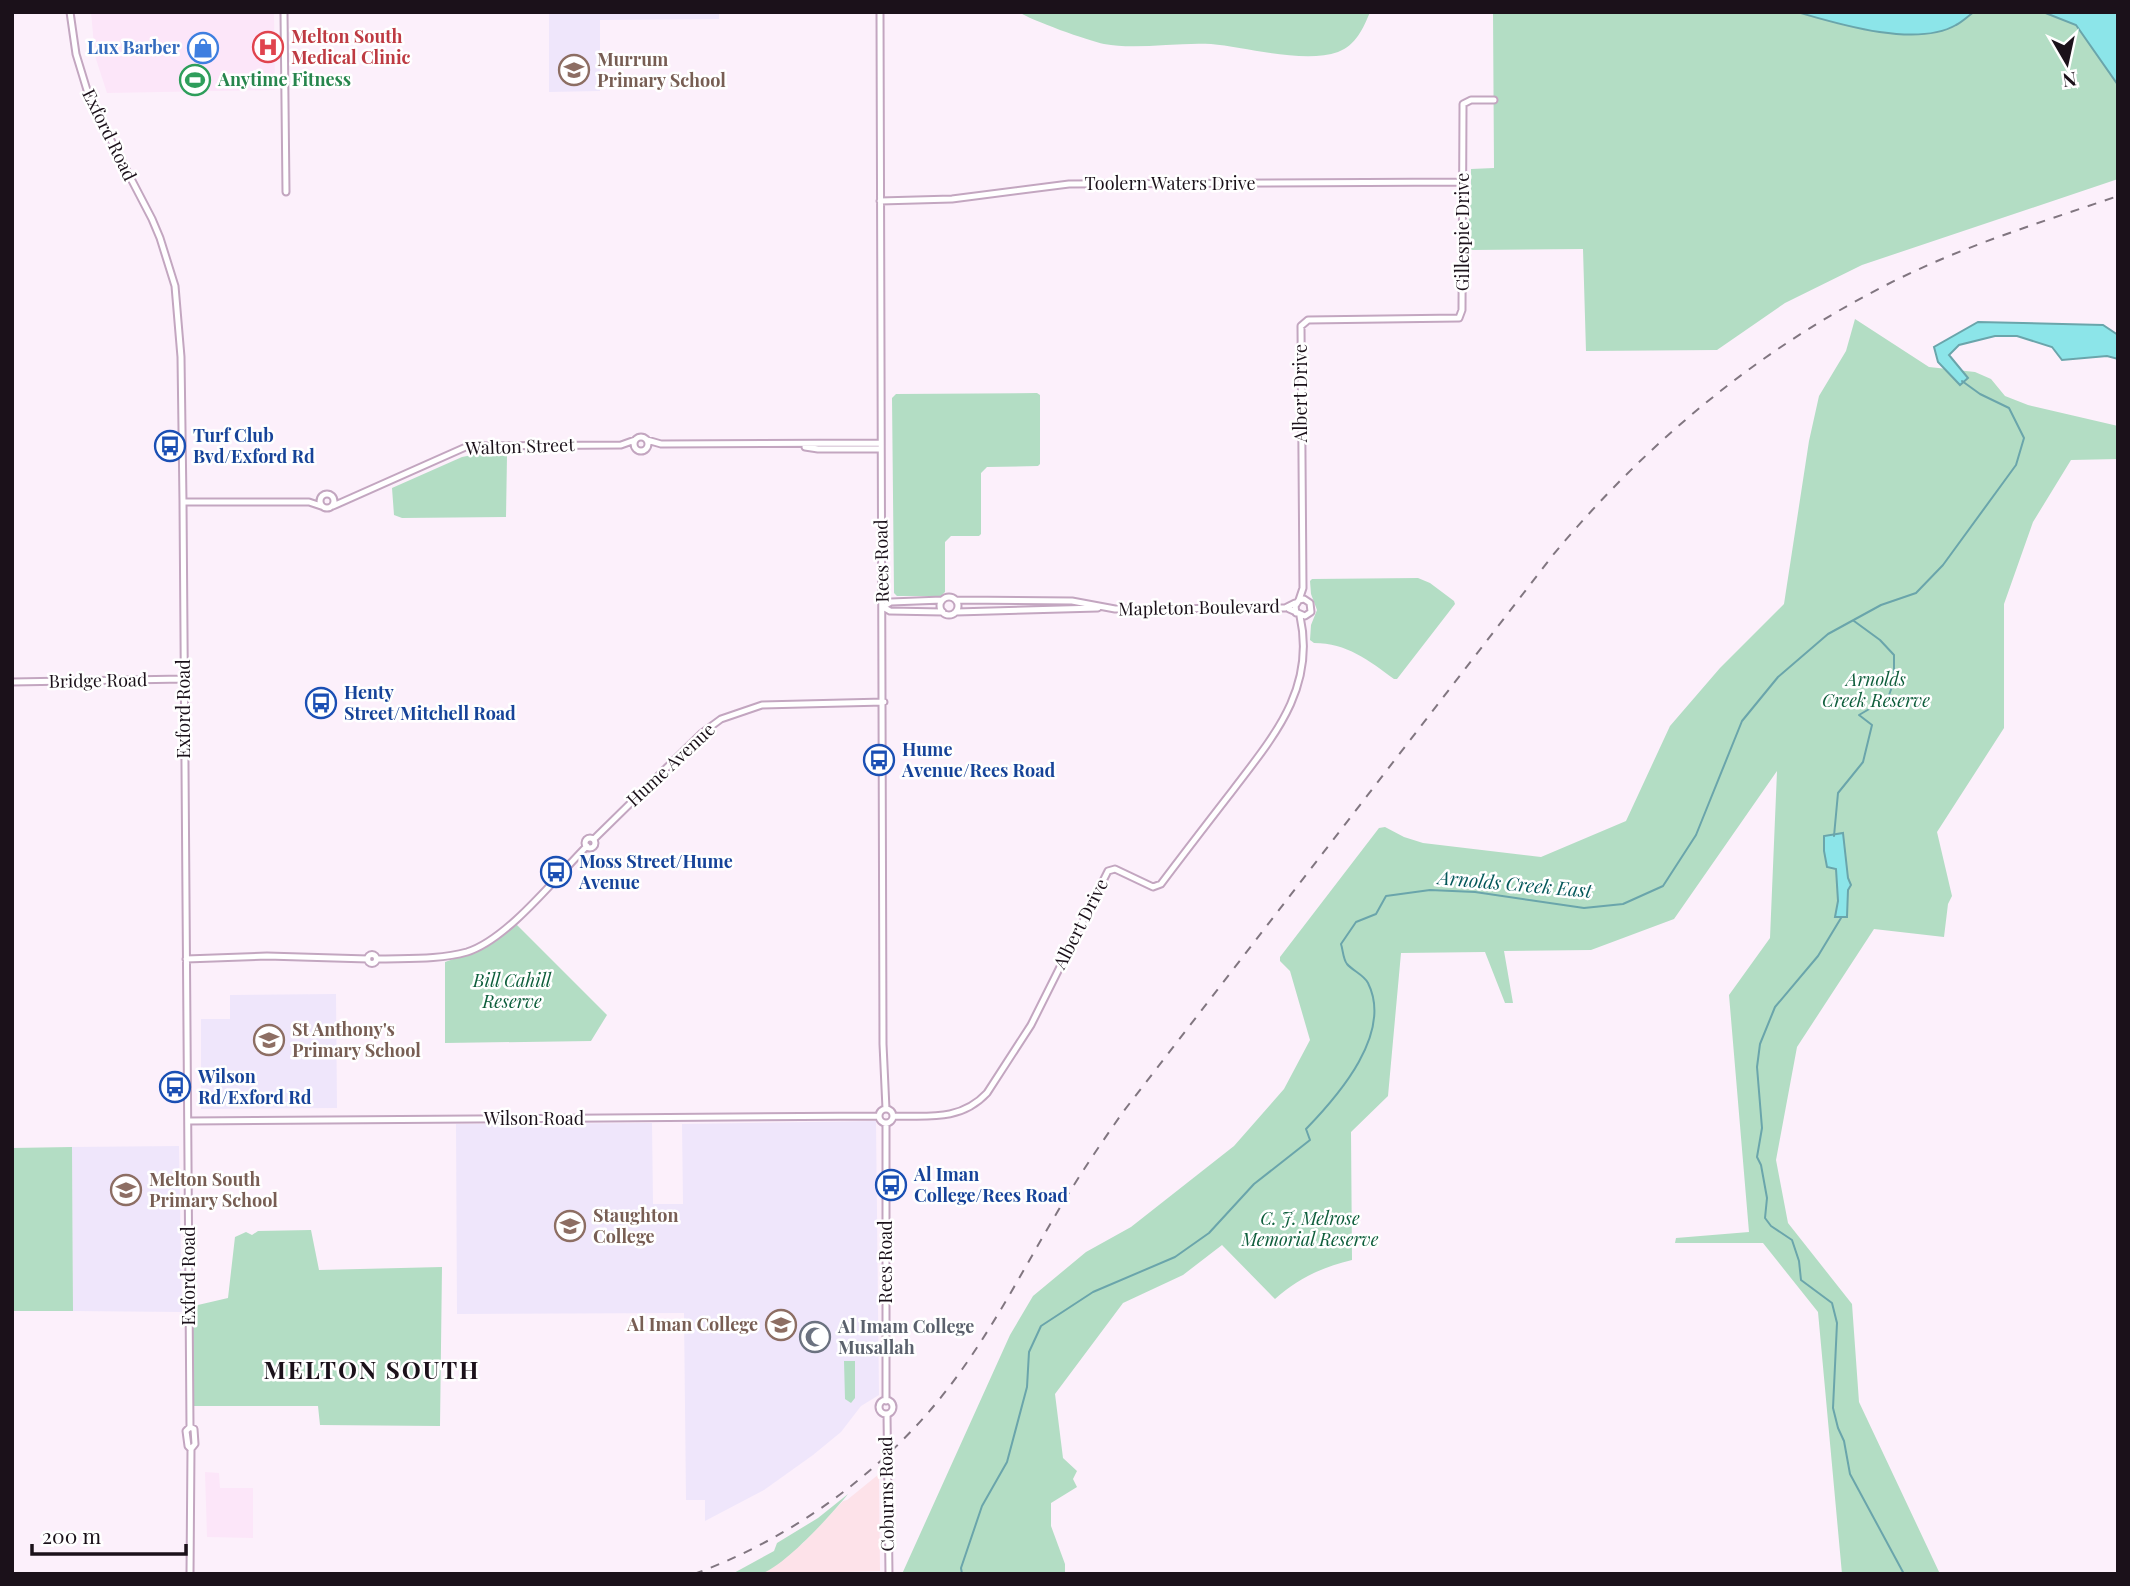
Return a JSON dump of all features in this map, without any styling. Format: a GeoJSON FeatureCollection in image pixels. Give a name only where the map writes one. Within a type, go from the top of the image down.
{"type":"FeatureCollection","features":[{"type":"Feature","properties":{"kind":"street","name":"Exford Road"},"geometry":{"type":"LineString","coordinates":[[70,12],[76,53],[89,100],[152,219],[173,278],[177,303],[181,357],[183,502],[190,1427],[186,1431],[191,1449],[190,1574]]}},
{"type":"Feature","properties":{"kind":"street"},"geometry":{"type":"LineString","coordinates":[[284,12],[286,191]]}},
{"type":"Feature","properties":{"kind":"street","name":"Rees Road"},"geometry":{"type":"LineString","coordinates":[[880,12],[883,1044],[886,1110]]}},
{"type":"Feature","properties":{"kind":"street","name":"Gillespie Drive"},"geometry":{"type":"LineString","coordinates":[[1303,324],[1308,320],[1459,318],[1462,310],[1463,104],[1471,100],[1494,100]]}},
{"type":"Feature","properties":{"kind":"street","name":"Toolern Waters Drive"},"geometry":{"type":"LineString","coordinates":[[880,201],[952,199],[1069,184],[1462,182]]}},
{"type":"Feature","properties":{"kind":"street","name":"Albert Drive"},"geometry":{"type":"LineString","coordinates":[[1303,324],[1303,588],[1308,600]]}},
{"type":"Feature","properties":{"kind":"street"},"geometry":{"type":"LineString","coordinates":[[661,444],[642,452],[635,450],[635,440],[641,437],[661,444],[796,444],[818,449],[881,446]]}},
{"type":"Feature","properties":{"kind":"street","name":"Walton Street"},"geometry":{"type":"LineString","coordinates":[[333,506],[468,446],[621,444],[635,440]]}},
{"type":"Feature","properties":{"kind":"street"},"geometry":{"type":"LineString","coordinates":[[647,440],[647,448]]}},
{"type":"Feature","properties":{"kind":"street","name":"Walton Street"},"geometry":{"type":"LineString","coordinates":[[621,444],[635,450]]}},
{"type":"Feature","properties":{"kind":"street"},"geometry":{"type":"LineString","coordinates":[[309,502],[327,494],[345,499]]}},
{"type":"Feature","properties":{"kind":"street"},"geometry":{"type":"LineString","coordinates":[[321,497],[321,506]]}},
{"type":"Feature","properties":{"kind":"street"},"geometry":{"type":"LineString","coordinates":[[183,502],[309,502],[327,509],[333,506],[333,497]]}},
{"type":"Feature","properties":{"kind":"street","name":"Albert Drive"},"geometry":{"type":"LineString","coordinates":[[893,1116],[947,1116],[958,1114],[979,1102],[1031,1025],[1108,871],[1115,869],[1151,887],[1158,887],[1276,733],[1292,704],[1299,682],[1303,654],[1303,627],[1297,602],[1303,588]]}},
{"type":"Feature","properties":{"kind":"street"},"geometry":{"type":"LineString","coordinates":[[949,597],[956,600],[958,606],[956,612],[949,615],[943,612],[890,611],[883,607],[891,602],[942,600],[949,597]]}},
{"type":"Feature","properties":{"kind":"street"},"geometry":{"type":"LineString","coordinates":[[942,600],[940,606],[943,612]]}},
{"type":"Feature","properties":{"kind":"street","name":"Mapleton Boulevard"},"geometry":{"type":"LineString","coordinates":[[956,600],[1072,601],[1115,609],[1287,609],[1298,614]]}},
{"type":"Feature","properties":{"kind":"street"},"geometry":{"type":"LineString","coordinates":[[1297,602],[1308,600],[1312,607],[1308,615],[1298,614]]}},
{"type":"Feature","properties":{"kind":"street","name":"Mapleton Boulevard"},"geometry":{"type":"LineString","coordinates":[[1287,609],[1297,602]]}},
{"type":"Feature","properties":{"kind":"street","name":"Mapleton Boulevard"},"geometry":{"type":"LineString","coordinates":[[956,612],[1102,607]]}},
{"type":"Feature","properties":{"kind":"street","name":"Albert Drive"},"geometry":{"type":"LineString","coordinates":[[1303,627],[1308,615]]}},
{"type":"Feature","properties":{"kind":"street","name":"Bridge Road"},"geometry":{"type":"LineString","coordinates":[[12,682],[184,679]]}},
{"type":"Feature","properties":{"kind":"street","name":"Hume Avenue"},"geometry":{"type":"LineString","coordinates":[[186,959],[267,956],[368,959],[372,955],[377,959],[468,952],[483,945],[516,919],[587,846],[587,839],[594,839],[702,733],[721,719],[762,705],[884,702]]}},
{"type":"Feature","properties":{"kind":"street"},"geometry":{"type":"LineString","coordinates":[[886,1110],[893,1116],[891,1122],[886,1124],[879,1116],[886,1110]]}},
{"type":"Feature","properties":{"kind":"street","name":"Wilson Road"},"geometry":{"type":"LineString","coordinates":[[188,1121],[879,1116]]}},
{"type":"Feature","properties":{"kind":"street","name":"Rees Road"},"geometry":{"type":"LineString","coordinates":[[886,1124],[886,1401],[879,1407],[882,1413],[887,1415]]}},
{"type":"Feature","properties":{"kind":"street","name":"Coburns Road"},"geometry":{"type":"LineString","coordinates":[[887,1415],[888,1574]]}},
{"type":"Feature","properties":{"kind":"shaded area"},"geometry":{"type":"Polygon","coordinates":[[[91,12],[274,12],[275,90],[107,93],[95,56],[91,12]]]}},
{"type":"Feature","properties":{"kind":"shaded area","name":"Murrum Primary School"},"geometry":{"type":"Polygon","coordinates":[[[549,12],[719,12],[719,19],[600,20],[600,91],[549,92],[549,12]]]}},
{"type":"Feature","properties":{"kind":"shaded area","name":"St Anthony's Primary School"},"geometry":{"type":"Polygon","coordinates":[[[336,994],[337,1108],[201,1109],[201,1019],[230,1019],[230,995],[336,994]]]}},
{"type":"Feature","properties":{"kind":"shaded area","name":"Al Iman College"},"geometry":{"type":"Polygon","coordinates":[[[876,1121],[879,1395],[861,1406],[841,1432],[813,1455],[764,1490],[705,1521],[705,1500],[686,1500],[684,1313],[457,1314],[456,1124],[652,1123],[653,1204],[683,1204],[682,1124],[876,1121]]]}},
{"type":"Feature","properties":{"kind":"shaded area","name":"Melton South Primary School"},"geometry":{"type":"Polygon","coordinates":[[[179,1146],[182,1312],[73,1311],[72,1147],[179,1146]]]}},
{"type":"Feature","properties":{"kind":"shaded area"},"geometry":{"type":"Polygon","coordinates":[[[205,1472],[219,1473],[220,1488],[253,1488],[253,1538],[207,1537],[205,1472]]]}},
{"type":"Feature","properties":{"kind":"shaded area"},"geometry":{"type":"Polygon","coordinates":[[[879,1474],[880,1571],[761,1574],[803,1543],[843,1501],[879,1474]]]}},
{"type":"Feature","properties":{"kind":"green space"},"geometry":{"type":"Polygon","coordinates":[[[1019,12],[1370,12],[1362,30],[1344,49],[1324,55],[1292,56],[1211,44],[1116,46],[1060,30],[1019,12]]]}},
{"type":"Feature","properties":{"kind":"green space"},"geometry":{"type":"Polygon","coordinates":[[[1493,12],[1797,12],[1870,31],[1954,26],[1974,12],[2043,12],[2076,25],[2118,85],[2118,179],[1862,265],[1785,303],[1717,350],[1586,351],[1583,249],[1470,250],[1468,195],[1471,192],[1471,169],[1494,168],[1493,12]]]}},
{"type":"Feature","properties":{"kind":"green space","name":"Arnolds Creek Reserve"},"geometry":{"type":"Polygon","coordinates":[[[1855,319],[1929,367],[1975,372],[1991,379],[2005,396],[2028,405],[2118,426],[2118,459],[2071,460],[2033,522],[2004,604],[2004,728],[1937,832],[1952,896],[1948,904],[1944,937],[1874,929],[1797,1047],[1776,1160],[1788,1223],[1852,1304],[1859,1402],[1940,1574],[1842,1574],[1818,1312],[1763,1243],[1675,1243],[1676,1238],[1749,1232],[1729,995],[1770,938],[1777,771],[1674,919],[1591,950],[1504,951],[1513,1003],[1505,1003],[1485,952],[1401,953],[1388,1096],[1351,1132],[1352,1260],[1310,1275],[1275,1299],[1222,1245],[1183,1275],[1123,1303],[1055,1394],[1063,1458],[1077,1471],[1073,1479],[1077,1487],[1051,1503],[1051,1526],[1065,1564],[1065,1574],[902,1574],[1010,1335],[1033,1296],[1086,1252],[1131,1227],[1234,1146],[1284,1089],[1310,1040],[1290,971],[1280,961],[1280,957],[1379,828],[1385,827],[1423,843],[1541,857],[1626,821],[1670,726],[1720,668],[1784,604],[1809,441],[1819,396],[1846,351],[1855,319]]]}},
{"type":"Feature","properties":{"kind":"green space"},"geometry":{"type":"Polygon","coordinates":[[[896,394],[1040,395],[1040,464],[987,467],[981,473],[981,534],[951,536],[945,542],[945,592],[941,596],[897,596],[894,593],[892,398],[896,394]]]}},
{"type":"Feature","properties":{"kind":"green space"},"geometry":{"type":"Polygon","coordinates":[[[477,454],[507,456],[506,517],[402,518],[394,515],[392,488],[462,457],[477,454]]]}},
{"type":"Feature","properties":{"kind":"green space"},"geometry":{"type":"Polygon","coordinates":[[[1418,578],[1430,583],[1455,604],[1397,679],[1347,649],[1310,640],[1311,625],[1317,610],[1311,594],[1312,579],[1418,578]]]}},
{"type":"Feature","properties":{"kind":"green space","name":"Bill Cahill Reserve"},"geometry":{"type":"Polygon","coordinates":[[[516,924],[607,1015],[591,1041],[445,1043],[445,962],[485,948],[516,924]]]}},
{"type":"Feature","properties":{"kind":"green space"},"geometry":{"type":"Polygon","coordinates":[[[72,1147],[73,1311],[12,1311],[12,1148],[72,1147]]]}},
{"type":"Feature","properties":{"kind":"green space"},"geometry":{"type":"Polygon","coordinates":[[[311,1230],[319,1270],[442,1267],[440,1426],[320,1425],[318,1406],[188,1406],[185,1308],[228,1298],[235,1237],[246,1232],[252,1235],[258,1231],[311,1230]]]}},
{"type":"Feature","properties":{"kind":"green space"},"geometry":{"type":"Polygon","coordinates":[[[844,1361],[855,1361],[855,1398],[851,1403],[845,1399],[844,1361]]]}},
{"type":"Feature","properties":{"kind":"green space"},"geometry":{"type":"Polygon","coordinates":[[[848,1494],[794,1552],[781,1562],[760,1574],[732,1574],[774,1551],[777,1543],[818,1518],[848,1494]]]}},
{"type":"Feature","properties":{"kind":"water"},"geometry":{"type":"Polygon","coordinates":[[[1797,12],[1974,12],[1956,25],[1939,32],[1899,34],[1877,32],[1797,12]]]}},
{"type":"Feature","properties":{"kind":"water"},"geometry":{"type":"Polygon","coordinates":[[[2043,12],[2118,12],[2118,85],[2076,25],[2043,12]]]}},
{"type":"Feature","properties":{"kind":"water"},"geometry":{"type":"Polygon","coordinates":[[[1978,322],[2103,325],[2118,335],[2118,359],[2107,356],[2062,360],[2052,347],[2017,336],[1995,336],[1959,345],[1949,355],[1968,378],[1960,385],[1938,362],[1934,347],[1978,322]]]}},
{"type":"Feature","properties":{"kind":"water"},"geometry":{"type":"Polygon","coordinates":[[[1843,833],[1851,885],[1848,890],[1847,917],[1835,917],[1838,901],[1836,869],[1827,867],[1824,836],[1843,833]]]}},
{"type":"Feature","properties":{"kind":"waterway","name":"Arnolds Creek East"},"geometry":{"type":"LineString","coordinates":[[962,1574],[961,1568],[982,1506],[1007,1462],[1027,1387],[1029,1352],[1041,1326],[1093,1292],[1175,1257],[1209,1233],[1254,1184],[1310,1140],[1306,1129],[1333,1099],[1359,1062],[1374,1022],[1374,1002],[1368,983],[1347,964],[1343,954],[1341,944],[1356,922],[1376,914],[1386,896],[1430,890],[1475,892],[1584,908],[1623,904],[1663,886],[1696,835],[1742,721],[1778,677],[1828,634],[1881,605],[1916,593],[1943,565],[2016,465],[2024,438],[2009,408],[1980,394],[1962,381]]}},
{"type":"Feature","properties":{"kind":"waterway"},"geometry":{"type":"LineString","coordinates":[[1834,836],[1838,793],[1863,762],[1872,725],[1859,715],[1888,698],[1894,681],[1894,655],[1880,640],[1854,621]]}},
{"type":"Feature","properties":{"kind":"waterway"},"geometry":{"type":"LineString","coordinates":[[1841,918],[1818,956],[1775,1007],[1760,1044],[1757,1067],[1762,1128],[1757,1157],[1767,1198],[1765,1218],[1771,1226],[1792,1240],[1799,1261],[1801,1280],[1832,1303],[1837,1323],[1833,1408],[1844,1441],[1850,1474],[1904,1574]]}},
{"type":"Feature","properties":{"kind":"railway"},"geometry":{"type":"LineString","coordinates":[[694,1574],[734,1558],[809,1516],[878,1464],[937,1402],[977,1347],[1067,1196],[1123,1112],[1553,555],[1634,467],[1678,427],[1772,353],[1874,291],[1974,246],[2118,196]]}},
{"type":"Feature","properties":{"kind":"place","name":"Melton South Medical Clinic"},"geometry":{"type":"Point","coordinates":[268,47]}},
{"type":"Feature","properties":{"kind":"place","name":"Lux Barber"},"geometry":{"type":"Point","coordinates":[203,48]}},
{"type":"Feature","properties":{"kind":"place","name":"Murrum Primary School"},"geometry":{"type":"Point","coordinates":[574,70]}},
{"type":"Feature","properties":{"kind":"place","name":"Anytime Fitness"},"geometry":{"type":"Point","coordinates":[195,80]}},
{"type":"Feature","properties":{"kind":"place","name":"Turf Club Bvd/Exford Rd"},"geometry":{"type":"Point","coordinates":[170,446]}},
{"type":"Feature","properties":{"kind":"place","name":"Henty Street/Mitchell Road"},"geometry":{"type":"Point","coordinates":[321,703]}},
{"type":"Feature","properties":{"kind":"place","name":"Hume Avenue/Rees Road"},"geometry":{"type":"Point","coordinates":[879,760]}},
{"type":"Feature","properties":{"kind":"place","name":"Moss Street/Hume Avenue"},"geometry":{"type":"Point","coordinates":[556,872]}},
{"type":"Feature","properties":{"kind":"place","name":"St Anthony's Primary School"},"geometry":{"type":"Point","coordinates":[269,1040]}},
{"type":"Feature","properties":{"kind":"place","name":"Wilson Rd/Exford Rd"},"geometry":{"type":"Point","coordinates":[175,1087]}},
{"type":"Feature","properties":{"kind":"place","name":"Al Iman College/Rees Road"},"geometry":{"type":"Point","coordinates":[891,1185]}},
{"type":"Feature","properties":{"kind":"place","name":"Melton South Primary School"},"geometry":{"type":"Point","coordinates":[126,1190]}},
{"type":"Feature","properties":{"kind":"place","name":"Staughton College"},"geometry":{"type":"Point","coordinates":[570,1226]}},
{"type":"Feature","properties":{"kind":"place","name":"Al Iman College"},"geometry":{"type":"Point","coordinates":[781,1325]}},
{"type":"Feature","properties":{"kind":"place","name":"Al Imam College Musallah"},"geometry":{"type":"Point","coordinates":[815,1337]}},
{"type":"Feature","properties":{"kind":"district","name":"MELTON SOUTH"},"geometry":{"type":"Point","coordinates":[372,1371]}},
{"type":"Feature","properties":{"kind":"park label","name":"C. J. Melrose Memorial Reserve"},"geometry":{"type":"Point","coordinates":[1310,1229]}}]}
